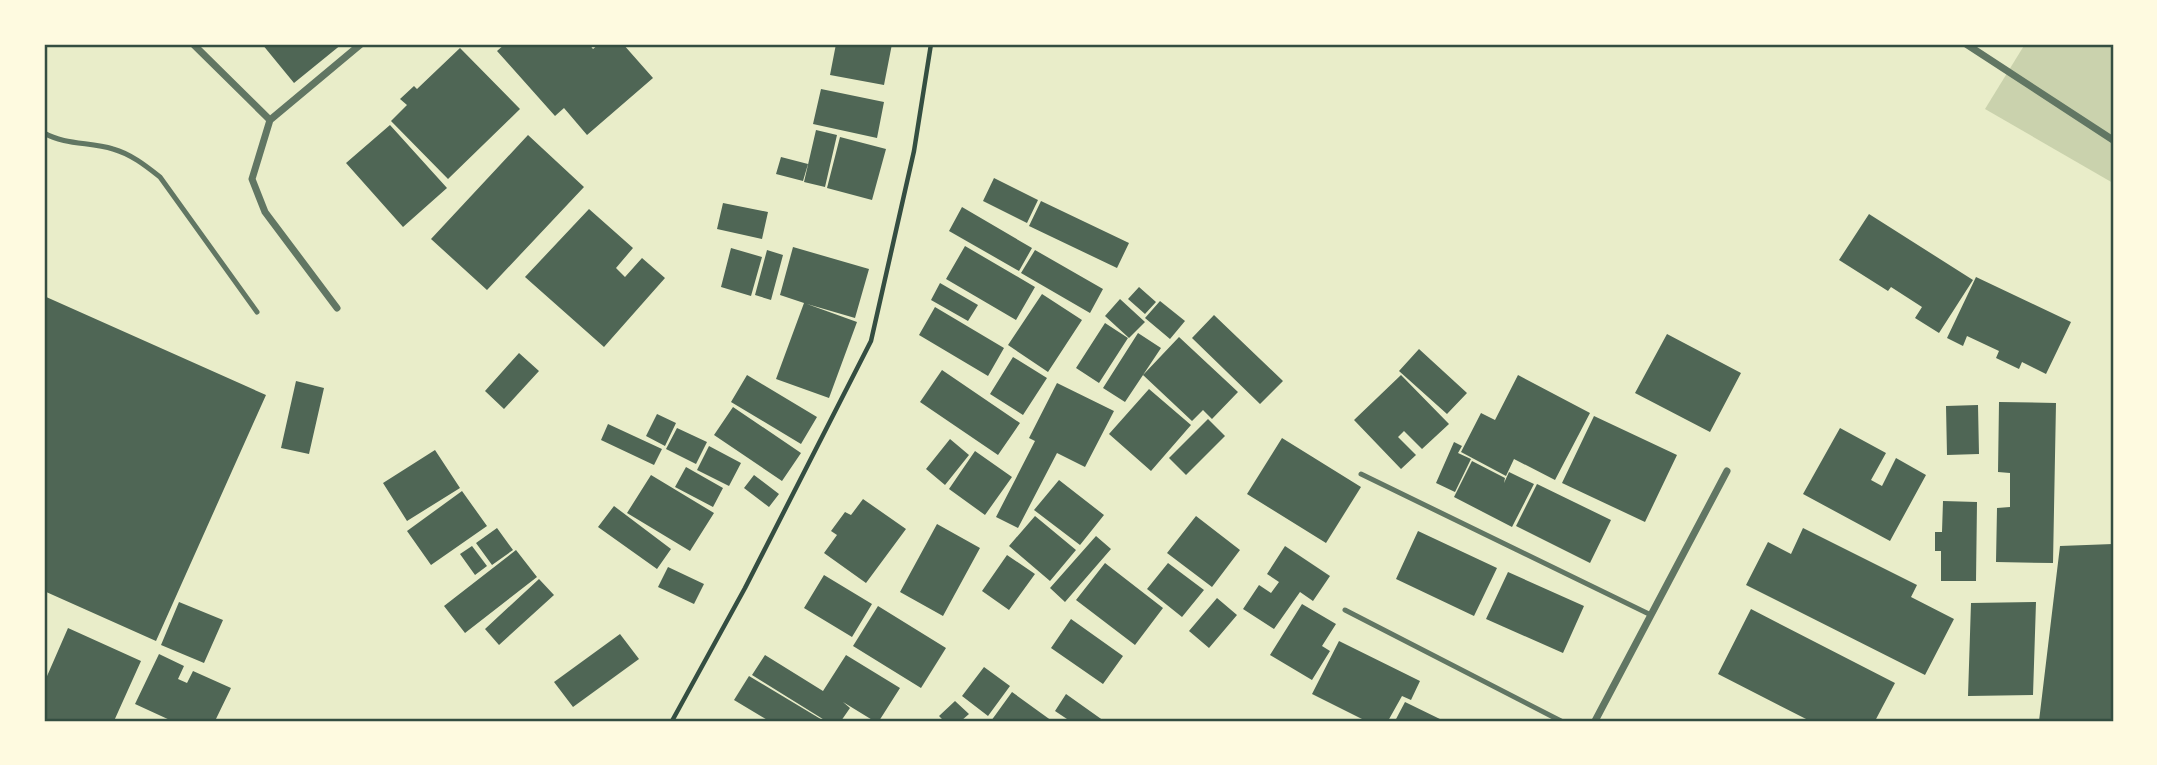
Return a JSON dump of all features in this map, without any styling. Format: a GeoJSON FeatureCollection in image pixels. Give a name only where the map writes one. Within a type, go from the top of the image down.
{"type":"FeatureCollection","features":[{"type":"Feature","properties":{"kind":"street"},"geometry":{"type":"LineString","coordinates":[[193,44],[270,120]]}},
{"type":"Feature","properties":{"kind":"street"},"geometry":{"type":"LineString","coordinates":[[337,308],[265,212],[252,179],[270,120],[361,44]]}},
{"type":"Feature","properties":{"kind":"street"},"geometry":{"type":"LineString","coordinates":[[1966,44],[2113,140]]}},
{"type":"Feature","properties":{"kind":"street"},"geometry":{"type":"LineString","coordinates":[[1595,721],[1727,471]]}},
{"type":"Feature","properties":{"kind":"lane"},"geometry":{"type":"LineString","coordinates":[[44,134],[56,140],[115,149],[139,161],[160,177],[257,312]]}},
{"type":"Feature","properties":{"kind":"lane"},"geometry":{"type":"LineString","coordinates":[[1361,474],[1651,615]]}},
{"type":"Feature","properties":{"kind":"lane"},"geometry":{"type":"LineString","coordinates":[[1345,610],[1561,721]]}},
{"type":"Feature","properties":{"kind":"path"},"geometry":{"type":"LineString","coordinates":[[672,721],[745,588],[871,341],[914,151],[931,44]]}},
{"type":"Feature","properties":{"kind":"green space"},"geometry":{"type":"Polygon","coordinates":[[[2025,44],[2113,44],[2113,183],[1985,109],[2025,44]]]}},
{"type":"Feature","properties":{"kind":"building"},"geometry":{"type":"Polygon","coordinates":[[[262,44],[342,44],[294,83],[262,44]]]}},
{"type":"Feature","properties":{"kind":"building"},"geometry":{"type":"Polygon","coordinates":[[[505,44],[589,44],[593,49],[599,44],[623,44],[653,78],[587,135],[564,108],[555,116],[497,51],[505,44]]]}},
{"type":"Feature","properties":{"kind":"building"},"geometry":{"type":"Polygon","coordinates":[[[836,44],[892,44],[884,85],[830,75],[836,44]]]}},
{"type":"Feature","properties":{"kind":"building"},"geometry":{"type":"Polygon","coordinates":[[[460,48],[520,109],[448,179],[391,121],[407,105],[400,99],[414,86],[417,89],[460,48]]]}},
{"type":"Feature","properties":{"kind":"building"},"geometry":{"type":"Polygon","coordinates":[[[821,89],[884,102],[877,138],[813,124],[821,89]]]}},
{"type":"Feature","properties":{"kind":"building"},"geometry":{"type":"Polygon","coordinates":[[[390,125],[447,188],[403,227],[346,163],[390,125]]]}},
{"type":"Feature","properties":{"kind":"building"},"geometry":{"type":"Polygon","coordinates":[[[816,130],[837,135],[825,187],[804,182],[816,130]]]}},
{"type":"Feature","properties":{"kind":"building"},"geometry":{"type":"Polygon","coordinates":[[[528,135],[584,187],[487,290],[431,239],[528,135]]]}},
{"type":"Feature","properties":{"kind":"building"},"geometry":{"type":"Polygon","coordinates":[[[840,137],[886,149],[872,200],[827,188],[840,137]]]}},
{"type":"Feature","properties":{"kind":"building"},"geometry":{"type":"Polygon","coordinates":[[[781,157],[808,164],[803,181],[776,174],[781,157]]]}},
{"type":"Feature","properties":{"kind":"building"},"geometry":{"type":"Polygon","coordinates":[[[994,178],[1038,200],[1027,223],[983,201],[994,178]]]}},
{"type":"Feature","properties":{"kind":"building"},"geometry":{"type":"Polygon","coordinates":[[[1041,201],[1129,243],[1117,268],[1029,226],[1041,201]]]}},
{"type":"Feature","properties":{"kind":"building"},"geometry":{"type":"Polygon","coordinates":[[[723,203],[768,212],[762,239],[717,229],[723,203]]]}},
{"type":"Feature","properties":{"kind":"building"},"geometry":{"type":"Polygon","coordinates":[[[962,207],[1032,248],[1019,271],[949,231],[962,207]]]}},
{"type":"Feature","properties":{"kind":"building"},"geometry":{"type":"Polygon","coordinates":[[[589,209],[633,248],[616,268],[625,277],[642,258],[665,278],[604,347],[525,277],[589,209]]]}},
{"type":"Feature","properties":{"kind":"building"},"geometry":{"type":"Polygon","coordinates":[[[1869,214],[1973,280],[1939,333],[1915,318],[1922,307],[1891,287],[1888,291],[1839,260],[1869,214]]]}},
{"type":"Feature","properties":{"kind":"building"},"geometry":{"type":"Polygon","coordinates":[[[965,246],[1035,287],[1016,320],[946,279],[965,246]]]}},
{"type":"Feature","properties":{"kind":"building"},"geometry":{"type":"Polygon","coordinates":[[[793,247],[869,269],[855,318],[807,304],[857,322],[829,398],[776,379],[804,303],[780,295],[793,247]]]}},
{"type":"Feature","properties":{"kind":"building"},"geometry":{"type":"Polygon","coordinates":[[[731,248],[762,257],[751,296],[721,287],[731,248]]]}},
{"type":"Feature","properties":{"kind":"building"},"geometry":{"type":"Polygon","coordinates":[[[767,250],[783,255],[771,300],[755,295],[767,250]]]}},
{"type":"Feature","properties":{"kind":"building"},"geometry":{"type":"Polygon","coordinates":[[[1035,250],[1103,289],[1090,313],[1021,273],[1035,250]]]}},
{"type":"Feature","properties":{"kind":"building"},"geometry":{"type":"Polygon","coordinates":[[[1976,277],[2071,322],[2046,374],[2022,362],[2019,369],[1996,358],[1999,351],[1967,336],[1963,346],[1947,338],[1976,277]]]}},
{"type":"Feature","properties":{"kind":"building"},"geometry":{"type":"Polygon","coordinates":[[[940,283],[978,305],[968,321],[931,300],[940,283]]]}},
{"type":"Feature","properties":{"kind":"building"},"geometry":{"type":"Polygon","coordinates":[[[1139,287],[1156,302],[1145,314],[1128,299],[1139,287]]]}},
{"type":"Feature","properties":{"kind":"building"},"geometry":{"type":"Polygon","coordinates":[[[1042,294],[1082,320],[1048,372],[1008,345],[1042,294]]]}},
{"type":"Feature","properties":{"kind":"building"},"geometry":{"type":"Polygon","coordinates":[[[44,296],[266,395],[156,641],[44,591],[44,296]]]}},
{"type":"Feature","properties":{"kind":"building"},"geometry":{"type":"Polygon","coordinates":[[[1120,299],[1145,322],[1129,338],[1105,316],[1120,299]]]}},
{"type":"Feature","properties":{"kind":"building"},"geometry":{"type":"Polygon","coordinates":[[[1160,301],[1185,321],[1170,339],[1145,318],[1160,301]]]}},
{"type":"Feature","properties":{"kind":"building"},"geometry":{"type":"Polygon","coordinates":[[[935,307],[1004,348],[988,376],[919,335],[935,307]]]}},
{"type":"Feature","properties":{"kind":"building"},"geometry":{"type":"Polygon","coordinates":[[[1214,315],[1283,381],[1260,404],[1192,338],[1214,315]]]}},
{"type":"Feature","properties":{"kind":"building"},"geometry":{"type":"Polygon","coordinates":[[[1105,323],[1128,338],[1099,383],[1076,368],[1105,323]]]}},
{"type":"Feature","properties":{"kind":"building"},"geometry":{"type":"Polygon","coordinates":[[[1138,333],[1161,348],[1125,402],[1103,388],[1138,333]]]}},
{"type":"Feature","properties":{"kind":"building"},"geometry":{"type":"Polygon","coordinates":[[[1667,334],[1741,373],[1710,432],[1635,393],[1667,334]]]}},
{"type":"Feature","properties":{"kind":"building"},"geometry":{"type":"Polygon","coordinates":[[[1179,337],[1238,392],[1212,419],[1203,410],[1192,421],[1143,375],[1179,337]]]}},
{"type":"Feature","properties":{"kind":"building"},"geometry":{"type":"Polygon","coordinates":[[[1419,349],[1467,393],[1447,414],[1399,371],[1419,349]]]}},
{"type":"Feature","properties":{"kind":"building"},"geometry":{"type":"Polygon","coordinates":[[[519,353],[539,371],[504,409],[485,391],[519,353]]]}},
{"type":"Feature","properties":{"kind":"building"},"geometry":{"type":"Polygon","coordinates":[[[1013,357],[1047,378],[1023,415],[990,394],[1013,357]]]}},
{"type":"Feature","properties":{"kind":"building"},"geometry":{"type":"Polygon","coordinates":[[[942,370],[1020,423],[998,455],[920,402],[942,370]]]}},
{"type":"Feature","properties":{"kind":"building"},"geometry":{"type":"Polygon","coordinates":[[[747,375],[817,417],[801,444],[731,402],[747,375]]]}},
{"type":"Feature","properties":{"kind":"building"},"geometry":{"type":"Polygon","coordinates":[[[1401,375],[1449,424],[1422,449],[1404,431],[1398,437],[1416,455],[1401,469],[1354,420],[1401,375]]]}},
{"type":"Feature","properties":{"kind":"building"},"geometry":{"type":"Polygon","coordinates":[[[1518,375],[1590,413],[1555,480],[1514,459],[1506,476],[1461,452],[1481,413],[1495,420],[1518,375]]]}},
{"type":"Feature","properties":{"kind":"building"},"geometry":{"type":"Polygon","coordinates":[[[296,381],[324,388],[309,454],[281,448],[296,381]]]}},
{"type":"Feature","properties":{"kind":"building"},"geometry":{"type":"Polygon","coordinates":[[[1057,383],[1114,411],[1085,467],[1057,453],[1018,528],[996,517],[1035,441],[1029,438],[1057,383]]]}},
{"type":"Feature","properties":{"kind":"building"},"geometry":{"type":"Polygon","coordinates":[[[1149,389],[1191,425],[1151,471],[1109,434],[1149,389]]]}},
{"type":"Feature","properties":{"kind":"building"},"geometry":{"type":"Polygon","coordinates":[[[1999,402],[2056,403],[2053,563],[1996,562],[1997,508],[2010,507],[2010,473],[1998,472],[1999,402]]]}},
{"type":"Feature","properties":{"kind":"building"},"geometry":{"type":"Polygon","coordinates":[[[1978,405],[1979,454],[1947,455],[1946,406],[1978,405]]]}},
{"type":"Feature","properties":{"kind":"building"},"geometry":{"type":"Polygon","coordinates":[[[733,407],[801,453],[782,481],[714,435],[733,407]]]}},
{"type":"Feature","properties":{"kind":"building"},"geometry":{"type":"Polygon","coordinates":[[[657,414],[676,423],[665,446],[646,436],[657,414]]]}},
{"type":"Feature","properties":{"kind":"building"},"geometry":{"type":"Polygon","coordinates":[[[1594,416],[1677,455],[1645,522],[1562,483],[1594,416]]]}},
{"type":"Feature","properties":{"kind":"building"},"geometry":{"type":"Polygon","coordinates":[[[1208,419],[1225,436],[1186,475],[1169,458],[1208,419]]]}},
{"type":"Feature","properties":{"kind":"building"},"geometry":{"type":"Polygon","coordinates":[[[608,424],[662,449],[654,465],[601,440],[608,424]]]}},
{"type":"Feature","properties":{"kind":"building"},"geometry":{"type":"Polygon","coordinates":[[[677,428],[707,442],[696,464],[666,449],[677,428]]]}},
{"type":"Feature","properties":{"kind":"building"},"geometry":{"type":"Polygon","coordinates":[[[1840,428],[1886,453],[1871,480],[1882,486],[1896,458],[1926,475],[1890,541],[1803,494],[1840,428]]]}},
{"type":"Feature","properties":{"kind":"building"},"geometry":{"type":"Polygon","coordinates":[[[1282,438],[1361,487],[1326,543],[1247,494],[1282,438]]]}},
{"type":"Feature","properties":{"kind":"building"},"geometry":{"type":"Polygon","coordinates":[[[950,439],[969,455],[945,485],[926,469],[950,439]]]}},
{"type":"Feature","properties":{"kind":"building"},"geometry":{"type":"Polygon","coordinates":[[[1454,442],[1462,446],[1458,453],[1471,459],[1455,492],[1436,483],[1454,442]]]}},
{"type":"Feature","properties":{"kind":"building"},"geometry":{"type":"Polygon","coordinates":[[[709,446],[741,463],[729,486],[697,470],[709,446]]]}},
{"type":"Feature","properties":{"kind":"building"},"geometry":{"type":"Polygon","coordinates":[[[435,450],[460,488],[407,521],[383,483],[435,450]]]}},
{"type":"Feature","properties":{"kind":"building"},"geometry":{"type":"Polygon","coordinates":[[[975,451],[1012,477],[985,515],[949,489],[975,451]]]}},
{"type":"Feature","properties":{"kind":"building"},"geometry":{"type":"Polygon","coordinates":[[[1472,461],[1505,478],[1504,483],[1509,472],[1534,484],[1512,527],[1454,497],[1472,461]]]}},
{"type":"Feature","properties":{"kind":"building"},"geometry":{"type":"Polygon","coordinates":[[[686,467],[723,488],[713,507],[675,487],[686,467]]]}},
{"type":"Feature","properties":{"kind":"building"},"geometry":{"type":"Polygon","coordinates":[[[651,475],[714,513],[690,551],[627,513],[651,475]]]}},
{"type":"Feature","properties":{"kind":"building"},"geometry":{"type":"Polygon","coordinates":[[[754,475],[779,494],[769,507],[744,488],[754,475]]]}},
{"type":"Feature","properties":{"kind":"building"},"geometry":{"type":"Polygon","coordinates":[[[1059,480],[1104,515],[1080,545],[1034,510],[1059,480]]]}},
{"type":"Feature","properties":{"kind":"building"},"geometry":{"type":"Polygon","coordinates":[[[1537,484],[1611,520],[1590,563],[1516,526],[1537,484]]]}},
{"type":"Feature","properties":{"kind":"building"},"geometry":{"type":"Polygon","coordinates":[[[462,491],[487,526],[431,565],[407,531],[462,491]]]}},
{"type":"Feature","properties":{"kind":"building"},"geometry":{"type":"Polygon","coordinates":[[[863,499],[906,529],[866,583],[824,553],[837,535],[831,531],[845,512],[851,515],[863,499]]]}},
{"type":"Feature","properties":{"kind":"building"},"geometry":{"type":"Polygon","coordinates":[[[1943,501],[1977,502],[1976,581],[1941,581],[1941,551],[1935,551],[1935,532],[1942,532],[1943,501]]]}},
{"type":"Feature","properties":{"kind":"building"},"geometry":{"type":"Polygon","coordinates":[[[614,506],[671,549],[657,569],[598,527],[614,506]]]}},
{"type":"Feature","properties":{"kind":"building"},"geometry":{"type":"Polygon","coordinates":[[[1035,516],[1076,550],[1050,581],[1009,546],[1035,516]]]}},
{"type":"Feature","properties":{"kind":"building"},"geometry":{"type":"Polygon","coordinates":[[[1196,516],[1240,550],[1212,587],[1167,553],[1196,516]]]}},
{"type":"Feature","properties":{"kind":"building"},"geometry":{"type":"Polygon","coordinates":[[[937,524],[980,548],[943,616],[900,592],[937,524]]]}},
{"type":"Feature","properties":{"kind":"building"},"geometry":{"type":"Polygon","coordinates":[[[497,528],[513,550],[492,565],[476,543],[497,528]]]}},
{"type":"Feature","properties":{"kind":"building"},"geometry":{"type":"Polygon","coordinates":[[[1803,528],[1917,585],[1911,597],[1954,619],[1925,675],[1746,585],[1768,542],[1791,554],[1803,528]]]}},
{"type":"Feature","properties":{"kind":"building"},"geometry":{"type":"Polygon","coordinates":[[[1418,531],[1497,568],[1474,616],[1396,579],[1418,531]]]}},
{"type":"Feature","properties":{"kind":"building"},"geometry":{"type":"Polygon","coordinates":[[[1096,536],[1111,549],[1065,602],[1050,588],[1096,536]]]}},
{"type":"Feature","properties":{"kind":"building"},"geometry":{"type":"Polygon","coordinates":[[[2113,544],[2113,721],[2039,721],[2060,546],[2113,544]]]}},
{"type":"Feature","properties":{"kind":"building"},"geometry":{"type":"Polygon","coordinates":[[[472,546],[487,566],[475,575],[460,554],[472,546]]]}},
{"type":"Feature","properties":{"kind":"building"},"geometry":{"type":"Polygon","coordinates":[[[1285,546],[1330,576],[1313,601],[1300,592],[1274,629],[1243,609],[1259,585],[1271,593],[1279,582],[1267,574],[1285,546]]]}},
{"type":"Feature","properties":{"kind":"building"},"geometry":{"type":"Polygon","coordinates":[[[516,550],[537,577],[465,633],[444,606],[516,550]]]}},
{"type":"Feature","properties":{"kind":"building"},"geometry":{"type":"Polygon","coordinates":[[[1007,555],[1035,574],[1009,610],[982,591],[1007,555]]]}},
{"type":"Feature","properties":{"kind":"building"},"geometry":{"type":"Polygon","coordinates":[[[1105,563],[1163,608],[1135,645],[1076,600],[1105,563]]]}},
{"type":"Feature","properties":{"kind":"building"},"geometry":{"type":"Polygon","coordinates":[[[1168,563],[1204,590],[1182,617],[1147,589],[1168,563]]]}},
{"type":"Feature","properties":{"kind":"building"},"geometry":{"type":"Polygon","coordinates":[[[668,567],[704,584],[694,604],[658,587],[668,567]]]}},
{"type":"Feature","properties":{"kind":"building"},"geometry":{"type":"Polygon","coordinates":[[[1508,572],[1584,606],[1563,653],[1486,619],[1508,572]]]}},
{"type":"Feature","properties":{"kind":"building"},"geometry":{"type":"Polygon","coordinates":[[[824,575],[872,604],[852,637],[804,608],[824,575]]]}},
{"type":"Feature","properties":{"kind":"building"},"geometry":{"type":"Polygon","coordinates":[[[539,579],[554,595],[499,645],[485,629],[539,579]]]}},
{"type":"Feature","properties":{"kind":"building"},"geometry":{"type":"Polygon","coordinates":[[[1217,598],[1237,615],[1209,648],[1189,631],[1217,598]]]}},
{"type":"Feature","properties":{"kind":"building"},"geometry":{"type":"Polygon","coordinates":[[[179,602],[223,620],[204,663],[161,645],[179,602]]]}},
{"type":"Feature","properties":{"kind":"building"},"geometry":{"type":"Polygon","coordinates":[[[2036,602],[2033,695],[1968,696],[1971,603],[2036,602]]]}},
{"type":"Feature","properties":{"kind":"building"},"geometry":{"type":"Polygon","coordinates":[[[1302,604],[1336,624],[1322,646],[1330,651],[1312,680],[1270,655],[1302,604]]]}},
{"type":"Feature","properties":{"kind":"building"},"geometry":{"type":"Polygon","coordinates":[[[878,606],[946,648],[921,688],[853,646],[878,606]]]}},
{"type":"Feature","properties":{"kind":"building"},"geometry":{"type":"Polygon","coordinates":[[[1751,609],[1895,683],[1875,721],[1810,721],[1718,674],[1751,609]]]}},
{"type":"Feature","properties":{"kind":"building"},"geometry":{"type":"Polygon","coordinates":[[[1071,619],[1123,656],[1103,684],[1051,648],[1071,619]]]}},
{"type":"Feature","properties":{"kind":"building"},"geometry":{"type":"Polygon","coordinates":[[[68,628],[141,661],[114,721],[44,721],[44,683],[68,628]]]}},
{"type":"Feature","properties":{"kind":"building"},"geometry":{"type":"Polygon","coordinates":[[[620,634],[639,659],[573,707],[554,682],[620,634]]]}},
{"type":"Feature","properties":{"kind":"building"},"geometry":{"type":"Polygon","coordinates":[[[1339,641],[1420,681],[1411,700],[1402,696],[1388,721],[1366,721],[1312,694],[1339,641]]]}},
{"type":"Feature","properties":{"kind":"building"},"geometry":{"type":"Polygon","coordinates":[[[159,654],[184,666],[178,679],[187,683],[193,671],[231,688],[215,721],[172,721],[135,704],[159,654]]]}},
{"type":"Feature","properties":{"kind":"building"},"geometry":{"type":"Polygon","coordinates":[[[765,655],[823,691],[846,655],[900,688],[879,721],[874,721],[843,702],[850,708],[841,721],[826,721],[752,675],[765,655]]]}},
{"type":"Feature","properties":{"kind":"building"},"geometry":{"type":"Polygon","coordinates":[[[984,667],[1010,686],[988,716],[962,696],[984,667]]]}},
{"type":"Feature","properties":{"kind":"building"},"geometry":{"type":"Polygon","coordinates":[[[749,676],[824,721],[769,721],[734,700],[749,676]]]}},
{"type":"Feature","properties":{"kind":"building"},"geometry":{"type":"Polygon","coordinates":[[[1012,692],[1052,721],[991,721],[1012,692]]]}},
{"type":"Feature","properties":{"kind":"building"},"geometry":{"type":"Polygon","coordinates":[[[1066,694],[1104,721],[1070,721],[1055,711],[1066,694]]]}},
{"type":"Feature","properties":{"kind":"building"},"geometry":{"type":"Polygon","coordinates":[[[955,701],[969,714],[961,721],[944,721],[939,716],[955,701]]]}},
{"type":"Feature","properties":{"kind":"building"},"geometry":{"type":"Polygon","coordinates":[[[1405,702],[1444,721],[1395,721],[1405,702]]]}}]}
